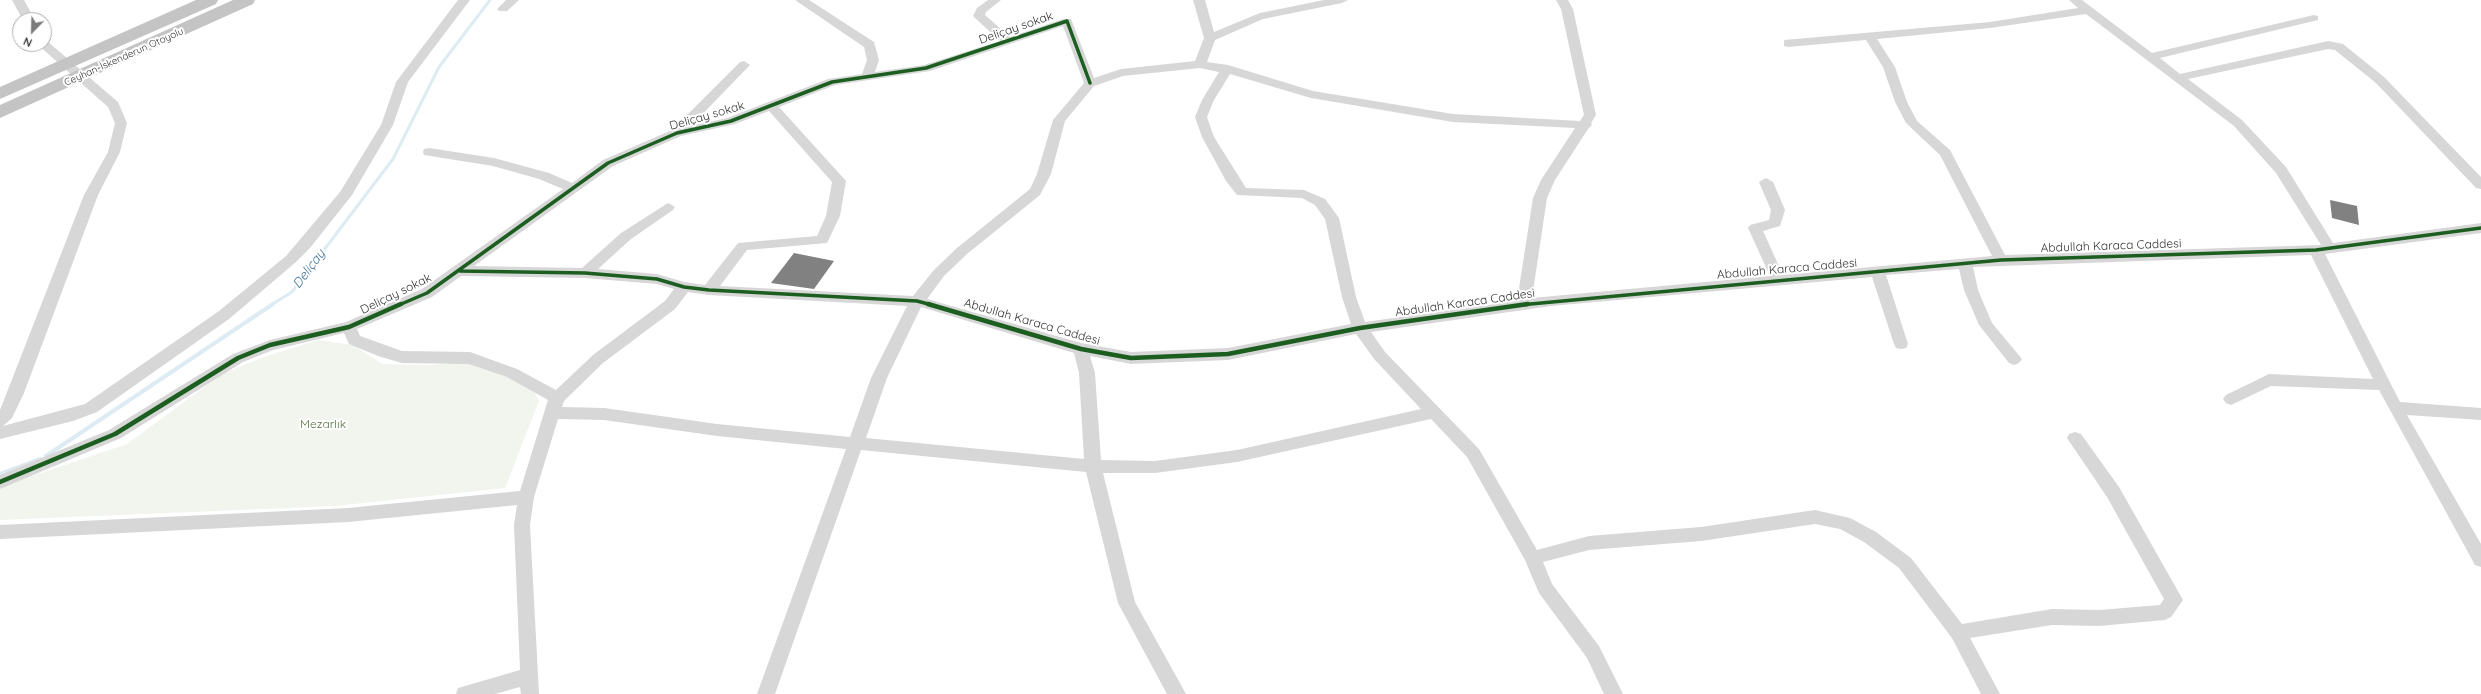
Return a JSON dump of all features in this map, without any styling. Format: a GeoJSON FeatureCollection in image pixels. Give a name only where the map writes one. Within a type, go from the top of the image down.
{"type":"FeatureCollection","features":[{"type":"Feature","properties":{"kind":"highway","name":"Ceyhan-İskenderun Otoyolu"},"geometry":{"type":"LineString","coordinates":[[0,94],[210,0]]}},
{"type":"Feature","properties":{"kind":"highway","name":"Ceyhan-İskenderun Otoyolu"},"geometry":{"type":"LineString","coordinates":[[0,112],[100,69],[248,0]]}},
{"type":"Feature","properties":{"kind":"street"},"geometry":{"type":"LineString","coordinates":[[18,0],[25,12]]}},
{"type":"Feature","properties":{"kind":"street"},"geometry":{"type":"LineString","coordinates":[[0,433],[73,415],[91,408],[164,355],[224,315],[291,259],[305,245],[345,194],[387,125],[402,82],[464,0]]}},
{"type":"Feature","properties":{"kind":"street"},"geometry":{"type":"LineString","coordinates":[[503,9],[513,0]]}},
{"type":"Feature","properties":{"kind":"street"},"geometry":{"type":"LineString","coordinates":[[801,0],[870,45],[873,60],[868,75]]}},
{"type":"Feature","properties":{"kind":"street"},"geometry":{"type":"LineString","coordinates":[[995,0],[981,10],[979,16],[1008,42]]}},
{"type":"Feature","properties":{"kind":"street"},"geometry":{"type":"LineString","coordinates":[[1199,0],[1210,38],[1200,64]]}},
{"type":"Feature","properties":{"kind":"street"},"geometry":{"type":"LineString","coordinates":[[1210,38],[1260,16],[1342,0]]}},
{"type":"Feature","properties":{"kind":"street"},"geometry":{"type":"LineString","coordinates":[[1524,305],[1540,198],[1548,180],[1586,125],[1590,115],[1567,9],[1562,0]]}},
{"type":"Feature","properties":{"kind":"street"},"geometry":{"type":"LineString","coordinates":[[2075,0],[2238,123],[2281,170],[2322,248],[2395,408],[2479,555]]}},
{"type":"Feature","properties":{"kind":"street"},"geometry":{"type":"LineString","coordinates":[[1788,43],[1990,25],[2088,10]]}},
{"type":"Feature","properties":{"kind":"street"},"geometry":{"type":"LineString","coordinates":[[2149,57],[2314,18]]}},
{"type":"Feature","properties":{"kind":"street","name":"Deliçay sokak"},"geometry":{"type":"LineString","coordinates":[[0,482],[115,434],[238,358],[270,345],[349,327],[427,293],[460,271],[608,163],[677,133],[730,121],[832,82],[868,75],[926,68],[1008,42],[1067,21],[1090,83]]}},
{"type":"Feature","properties":{"kind":"street"},"geometry":{"type":"LineString","coordinates":[[1869,36],[1889,68],[1901,102],[1912,123],[1945,153],[2001,260]]}},
{"type":"Feature","properties":{"kind":"street"},"geometry":{"type":"LineString","coordinates":[[2177,78],[2328,45],[2339,47],[2380,80],[2481,185]]}},
{"type":"Feature","properties":{"kind":"street"},"geometry":{"type":"LineString","coordinates":[[0,421],[6,414],[16,393],[91,195],[114,152],[121,123],[114,104],[52,52]]}},
{"type":"Feature","properties":{"kind":"street"},"geometry":{"type":"LineString","coordinates":[[677,133],[744,64]]}},
{"type":"Feature","properties":{"kind":"street"},"geometry":{"type":"LineString","coordinates":[[766,694],[879,378],[917,301],[939,273],[962,251],[1034,192],[1044,174],[1059,120],[1090,83],[1121,73],[1200,64],[1224,68],[1311,94],[1453,118],[1586,125]]}},
{"type":"Feature","properties":{"kind":"street"},"geometry":{"type":"LineString","coordinates":[[1224,68],[1225,72],[1210,95],[1201,117],[1208,137],[1242,192],[1304,194],[1320,202],[1332,218],[1349,297],[1360,328],[1380,356],[1436,412],[1473,453],[1533,558],[1545,588],[1593,652],[1614,694]]}},
{"type":"Feature","properties":{"kind":"street"},"geometry":{"type":"LineString","coordinates":[[709,290],[743,246],[822,240],[828,233],[839,192],[839,180],[771,106]]}},
{"type":"Feature","properties":{"kind":"street"},"geometry":{"type":"LineString","coordinates":[[430,152],[494,162],[544,176],[573,188]]}},
{"type":"Feature","properties":{"kind":"street"},"geometry":{"type":"LineString","coordinates":[[1766,182],[1778,210],[1775,223],[1755,228],[1767,258],[1779,280]]}},
{"type":"Feature","properties":{"kind":"street"},"geometry":{"type":"LineString","coordinates":[[585,273],[626,236],[668,207]]}},
{"type":"Feature","properties":{"kind":"street","name":"Abdullah Karaca Caddesi"},"geometry":{"type":"LineString","coordinates":[[460,271],[585,273],[657,279],[684,287],[709,290],[917,301],[1081,349],[1132,358],[1228,354],[1360,328],[1524,305],[1779,280],[2001,260],[2322,248],[2481,228]]}},
{"type":"Feature","properties":{"kind":"street"},"geometry":{"type":"LineString","coordinates":[[1965,263],[1971,290],[1986,325],[2014,359]]}},
{"type":"Feature","properties":{"kind":"street"},"geometry":{"type":"LineString","coordinates":[[1877,271],[1901,344]]}},
{"type":"Feature","properties":{"kind":"street"},"geometry":{"type":"LineString","coordinates":[[530,694],[522,525],[526,497],[556,405],[598,359],[670,305],[684,287]]}},
{"type":"Feature","properties":{"kind":"street"},"geometry":{"type":"LineString","coordinates":[[349,327],[354,340],[383,352],[402,357],[470,358],[512,374],[556,405],[604,414],[717,430],[1092,466],[1155,467],[1237,456],[1436,412]]}},
{"type":"Feature","properties":{"kind":"street"},"geometry":{"type":"LineString","coordinates":[[1081,349],[1087,373],[1092,466],[1127,603],[1176,694]]}},
{"type":"Feature","properties":{"kind":"street"},"geometry":{"type":"LineString","coordinates":[[2231,399],[2269,380],[2385,385]]}},
{"type":"Feature","properties":{"kind":"street"},"geometry":{"type":"LineString","coordinates":[[2395,408],[2481,414]]}},
{"type":"Feature","properties":{"kind":"street"},"geometry":{"type":"LineString","coordinates":[[1958,632],[2052,617],[2099,618],[2165,612],[2174,600],[2113,492],[2075,438]]}},
{"type":"Feature","properties":{"kind":"street"},"geometry":{"type":"LineString","coordinates":[[0,532],[348,515],[526,497]]}},
{"type":"Feature","properties":{"kind":"street"},"geometry":{"type":"LineString","coordinates":[[1533,558],[1589,543],[1701,534],[1815,517],[1844,523],[1870,537],[1905,563],[1958,632],[1990,694]]}},
{"type":"Feature","properties":{"kind":"street"},"geometry":{"type":"LineString","coordinates":[[465,694],[529,676]]}},
{"type":"Feature","properties":{"kind":"green space","name":"Mezarlık"},"geometry":{"type":"Polygon","coordinates":[[[318,340],[353,345],[382,364],[429,365],[467,362],[531,386],[539,401],[505,488],[335,506],[0,520],[0,489],[8,484],[127,444],[222,374],[264,357],[318,340]]]}},
{"type":"Feature","properties":{"kind":"building"},"geometry":{"type":"Polygon","coordinates":[[[2330,200],[2357,206],[2359,225],[2332,218],[2330,200]]]}},
{"type":"Feature","properties":{"kind":"building"},"geometry":{"type":"Polygon","coordinates":[[[794,253],[834,261],[814,289],[771,283],[794,253]]]}},
{"type":"Feature","properties":{"kind":"waterway","name":"Deliçay"},"geometry":{"type":"LineString","coordinates":[[271,305],[292,292],[393,159],[439,67],[490,0]]}},
{"type":"Feature","properties":{"kind":"waterway","name":"Deliçay"},"geometry":{"type":"LineString","coordinates":[[46,456],[273,304]]}},
{"type":"Feature","properties":{"kind":"waterway","name":"Deliçay"},"geometry":{"type":"LineString","coordinates":[[0,474],[40,459]]}},
{"type":"Feature","properties":{"kind":"cycle path"},"geometry":{"type":"LineString","coordinates":[[0,482],[115,434],[238,358],[270,345],[349,327],[427,293],[608,163],[677,133],[731,121],[832,82],[926,68],[1008,42],[1067,21],[1090,83]]}},
{"type":"Feature","properties":{"kind":"cycle path"},"geometry":{"type":"LineString","coordinates":[[460,271],[585,273],[657,279],[684,287],[709,290],[917,301],[1081,349],[1131,358],[1228,354],[1360,328],[1551,301],[2001,260],[2316,250],[2481,228]]}}]}
